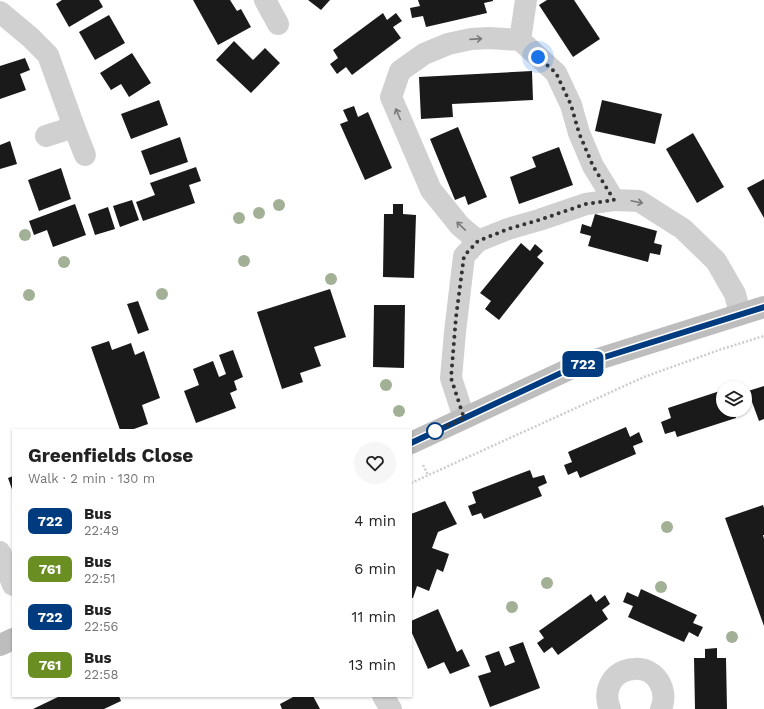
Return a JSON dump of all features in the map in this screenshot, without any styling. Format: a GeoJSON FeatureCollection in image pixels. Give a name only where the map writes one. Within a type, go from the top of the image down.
{"type":"FeatureCollection","features":[{"type":"Feature","properties":{"kind":"main road"},"geometry":{"type":"LineString","coordinates":[[412,442],[576,366],[764,307]]}},
{"type":"Feature","properties":{"kind":"main road"},"geometry":{"type":"LineString","coordinates":[[0,645],[12,639]]}},
{"type":"Feature","properties":{"kind":"street"},"geometry":{"type":"LineString","coordinates":[[265,0],[278,24]]}},
{"type":"Feature","properties":{"kind":"street"},"geometry":{"type":"LineString","coordinates":[[520,40],[526,0]]}},
{"type":"Feature","properties":{"kind":"street"},"geometry":{"type":"LineString","coordinates":[[0,12],[30,36],[48,55],[85,155]]}},
{"type":"Feature","properties":{"kind":"street"},"geometry":{"type":"LineString","coordinates":[[478,241],[460,226],[430,190],[391,97],[400,71],[424,54],[448,44],[471,39],[489,38],[520,40],[556,73],[571,105],[579,133],[593,166],[614,200]]}},
{"type":"Feature","properties":{"kind":"street"},"geometry":{"type":"LineString","coordinates":[[46,136],[74,127]]}},
{"type":"Feature","properties":{"kind":"street"},"geometry":{"type":"LineString","coordinates":[[464,418],[451,378],[456,317],[464,256],[478,241],[508,229],[586,204],[614,200],[639,200],[684,229],[716,261],[735,294],[740,314]]}},
{"type":"Feature","properties":{"kind":"street"},"geometry":{"type":"LineString","coordinates":[[0,552],[12,582]]}},
{"type":"Feature","properties":{"kind":"street"},"geometry":{"type":"LineString","coordinates":[[610,709],[607,703],[607,696],[609,686],[614,678],[622,672],[633,669],[641,669],[651,673],[658,679],[661,685],[664,694],[661,709]]}},
{"type":"Feature","properties":{"kind":"street"},"geometry":{"type":"LineString","coordinates":[[384,697],[391,709]]}},
{"type":"Feature","properties":{"kind":"path"},"geometry":{"type":"LineString","coordinates":[[412,483],[644,377],[719,350],[764,336]]}},
{"type":"Feature","properties":{"kind":"building"},"geometry":{"type":"Polygon","coordinates":[[[62,0],[99,0],[103,7],[69,27],[56,4],[62,0]]]}},
{"type":"Feature","properties":{"kind":"building"},"geometry":{"type":"Polygon","coordinates":[[[193,0],[230,0],[237,11],[241,9],[251,27],[218,45],[193,0]]]}},
{"type":"Feature","properties":{"kind":"building"},"geometry":{"type":"Polygon","coordinates":[[[308,0],[330,0],[321,10],[308,0]]]}},
{"type":"Feature","properties":{"kind":"building"},"geometry":{"type":"Polygon","coordinates":[[[418,0],[493,1],[484,3],[487,13],[426,27],[423,16],[412,18],[410,8],[420,6],[418,0]]]}},
{"type":"Feature","properties":{"kind":"building"},"geometry":{"type":"Polygon","coordinates":[[[547,0],[574,0],[600,39],[573,57],[539,5],[547,0]]]}},
{"type":"Feature","properties":{"kind":"building"},"geometry":{"type":"Polygon","coordinates":[[[383,13],[387,20],[396,13],[402,21],[393,27],[401,38],[352,75],[346,67],[337,74],[330,64],[338,58],[333,50],[383,13]]]}},
{"type":"Feature","properties":{"kind":"building"},"geometry":{"type":"Polygon","coordinates":[[[109,15],[125,43],[95,60],[79,32],[109,15]]]}},
{"type":"Feature","properties":{"kind":"building"},"geometry":{"type":"Polygon","coordinates":[[[234,41],[253,60],[265,48],[280,63],[251,93],[216,60],[234,41]]]}},
{"type":"Feature","properties":{"kind":"building"},"geometry":{"type":"Polygon","coordinates":[[[132,53],[151,83],[129,97],[121,84],[111,90],[100,73],[132,53]]]}},
{"type":"Feature","properties":{"kind":"building"},"geometry":{"type":"Polygon","coordinates":[[[25,58],[30,70],[20,74],[26,90],[0,99],[0,66],[25,58]]]}},
{"type":"Feature","properties":{"kind":"building"},"geometry":{"type":"Polygon","coordinates":[[[532,71],[533,100],[452,104],[453,117],[421,119],[419,77],[532,71]]]}},
{"type":"Feature","properties":{"kind":"building"},"geometry":{"type":"Polygon","coordinates":[[[159,100],[168,125],[131,139],[121,114],[159,100]]]}},
{"type":"Feature","properties":{"kind":"building"},"geometry":{"type":"Polygon","coordinates":[[[602,100],[662,114],[655,144],[595,131],[602,100]]]}},
{"type":"Feature","properties":{"kind":"building"},"geometry":{"type":"Polygon","coordinates":[[[354,106],[358,117],[368,112],[392,168],[365,180],[340,124],[348,121],[343,110],[354,106]]]}},
{"type":"Feature","properties":{"kind":"building"},"geometry":{"type":"Polygon","coordinates":[[[458,127],[487,197],[468,205],[465,196],[455,200],[430,139],[458,127]]]}},
{"type":"Feature","properties":{"kind":"building"},"geometry":{"type":"Polygon","coordinates":[[[693,133],[724,187],[697,203],[666,149],[693,133]]]}},
{"type":"Feature","properties":{"kind":"building"},"geometry":{"type":"Polygon","coordinates":[[[180,137],[188,162],[150,175],[141,151],[180,137]]]}},
{"type":"Feature","properties":{"kind":"building"},"geometry":{"type":"Polygon","coordinates":[[[10,141],[17,164],[0,169],[0,145],[10,141]]]}},
{"type":"Feature","properties":{"kind":"building"},"geometry":{"type":"Polygon","coordinates":[[[559,147],[573,185],[519,204],[510,177],[536,167],[532,157],[559,147]]]}},
{"type":"Feature","properties":{"kind":"building"},"geometry":{"type":"Polygon","coordinates":[[[196,167],[201,181],[189,185],[195,203],[143,221],[136,202],[155,195],[150,183],[196,167]]]}},
{"type":"Feature","properties":{"kind":"building"},"geometry":{"type":"Polygon","coordinates":[[[61,168],[71,199],[39,211],[28,180],[61,168]]]}},
{"type":"Feature","properties":{"kind":"building"},"geometry":{"type":"Polygon","coordinates":[[[764,179],[764,218],[747,188],[764,179]]]}},
{"type":"Feature","properties":{"kind":"building"},"geometry":{"type":"Polygon","coordinates":[[[132,200],[139,220],[120,227],[113,206],[132,200]]]}},
{"type":"Feature","properties":{"kind":"building"},"geometry":{"type":"Polygon","coordinates":[[[75,204],[86,235],[53,247],[47,230],[34,235],[29,221],[75,204]]]}},
{"type":"Feature","properties":{"kind":"building"},"geometry":{"type":"Polygon","coordinates":[[[393,204],[403,204],[403,214],[416,215],[414,278],[383,277],[384,214],[393,214],[393,204]]]}},
{"type":"Feature","properties":{"kind":"building"},"geometry":{"type":"Polygon","coordinates":[[[108,207],[115,229],[95,235],[88,214],[108,207]]]}},
{"type":"Feature","properties":{"kind":"building"},"geometry":{"type":"Polygon","coordinates":[[[595,214],[657,231],[654,243],[662,245],[660,255],[650,253],[648,262],[588,246],[591,236],[580,233],[582,224],[591,227],[595,214]]]}},
{"type":"Feature","properties":{"kind":"building"},"geometry":{"type":"Polygon","coordinates":[[[521,243],[530,251],[535,244],[543,251],[537,257],[544,263],[499,320],[485,309],[491,301],[480,293],[521,243]]]}},
{"type":"Feature","properties":{"kind":"building"},"geometry":{"type":"Polygon","coordinates":[[[330,289],[346,337],[314,347],[321,366],[300,373],[303,382],[282,389],[257,312],[330,289]]]}},
{"type":"Feature","properties":{"kind":"building"},"geometry":{"type":"Polygon","coordinates":[[[138,301],[149,330],[138,334],[127,304],[138,301]]]}},
{"type":"Feature","properties":{"kind":"building"},"geometry":{"type":"Polygon","coordinates":[[[374,305],[405,305],[404,368],[373,367],[374,305]]]}},
{"type":"Feature","properties":{"kind":"building"},"geometry":{"type":"Polygon","coordinates":[[[109,341],[112,350],[131,343],[135,355],[144,351],[160,398],[142,405],[148,424],[134,429],[120,429],[91,347],[109,341]]]}},
{"type":"Feature","properties":{"kind":"building"},"geometry":{"type":"Polygon","coordinates":[[[233,350],[243,377],[234,381],[237,390],[230,393],[236,408],[196,423],[184,391],[199,385],[193,369],[213,361],[219,377],[226,374],[219,355],[233,350]]]}},
{"type":"Feature","properties":{"kind":"building"},"geometry":{"type":"Polygon","coordinates":[[[764,386],[764,419],[759,421],[752,402],[752,390],[764,386]]]}},
{"type":"Feature","properties":{"kind":"building"},"geometry":{"type":"Polygon","coordinates":[[[716,392],[716,417],[736,418],[677,437],[675,431],[665,434],[661,422],[671,418],[668,408],[716,392]]]}},
{"type":"Feature","properties":{"kind":"building"},"geometry":{"type":"Polygon","coordinates":[[[626,427],[630,437],[639,432],[643,442],[633,446],[636,454],[580,478],[577,471],[568,475],[564,465],[572,462],[568,452],[626,427]]]}},
{"type":"Feature","properties":{"kind":"building"},"geometry":{"type":"Polygon","coordinates":[[[530,470],[533,478],[544,475],[547,483],[538,487],[542,496],[484,519],[481,513],[472,516],[468,506],[476,503],[472,492],[530,470]]]}},
{"type":"Feature","properties":{"kind":"building"},"geometry":{"type":"Polygon","coordinates":[[[12,476],[12,489],[8,478],[12,476]]]}},
{"type":"Feature","properties":{"kind":"building"},"geometry":{"type":"Polygon","coordinates":[[[445,501],[457,524],[438,532],[432,548],[449,554],[443,572],[437,569],[429,591],[417,586],[413,598],[412,598],[412,514],[445,501]]]}},
{"type":"Feature","properties":{"kind":"building"},"geometry":{"type":"Polygon","coordinates":[[[763,505],[764,508],[764,626],[725,518],[763,505]]]}},
{"type":"Feature","properties":{"kind":"building"},"geometry":{"type":"Polygon","coordinates":[[[641,589],[697,615],[693,623],[703,627],[698,637],[689,632],[684,642],[628,617],[633,606],[623,602],[627,592],[638,597],[641,589]]]}},
{"type":"Feature","properties":{"kind":"building"},"geometry":{"type":"Polygon","coordinates":[[[591,594],[596,602],[605,595],[610,604],[602,610],[608,619],[558,655],[552,647],[544,653],[537,643],[544,638],[539,631],[591,594]]]}},
{"type":"Feature","properties":{"kind":"building"},"geometry":{"type":"Polygon","coordinates":[[[438,609],[457,652],[462,649],[470,666],[450,674],[444,662],[428,669],[412,633],[412,621],[438,609]]]}},
{"type":"Feature","properties":{"kind":"building"},"geometry":{"type":"Polygon","coordinates":[[[523,642],[540,688],[490,707],[478,676],[491,672],[485,656],[499,651],[505,666],[515,662],[509,647],[523,642]]]}},
{"type":"Feature","properties":{"kind":"building"},"geometry":{"type":"Polygon","coordinates":[[[717,648],[717,658],[726,658],[727,709],[695,709],[694,658],[705,658],[705,649],[717,648]]]}},
{"type":"Feature","properties":{"kind":"building"},"geometry":{"type":"Polygon","coordinates":[[[58,697],[119,697],[121,701],[104,709],[33,709],[58,697]]]}},
{"type":"Feature","properties":{"kind":"building"},"geometry":{"type":"Polygon","coordinates":[[[293,697],[314,697],[320,709],[282,709],[280,704],[293,697]]]}},
{"type":"Feature","properties":{"kind":"bus line","name":"722"},"geometry":{"type":"LineString","coordinates":[[412,443],[576,366],[764,307]]}},
{"type":"Feature","properties":{"kind":"route"},"geometry":{"type":"LineString","coordinates":[[435,431],[464,418],[451,378],[456,317],[464,256],[478,241],[508,229],[586,204],[614,200],[593,166],[579,133],[571,105],[556,73],[538,57]]}}]}
